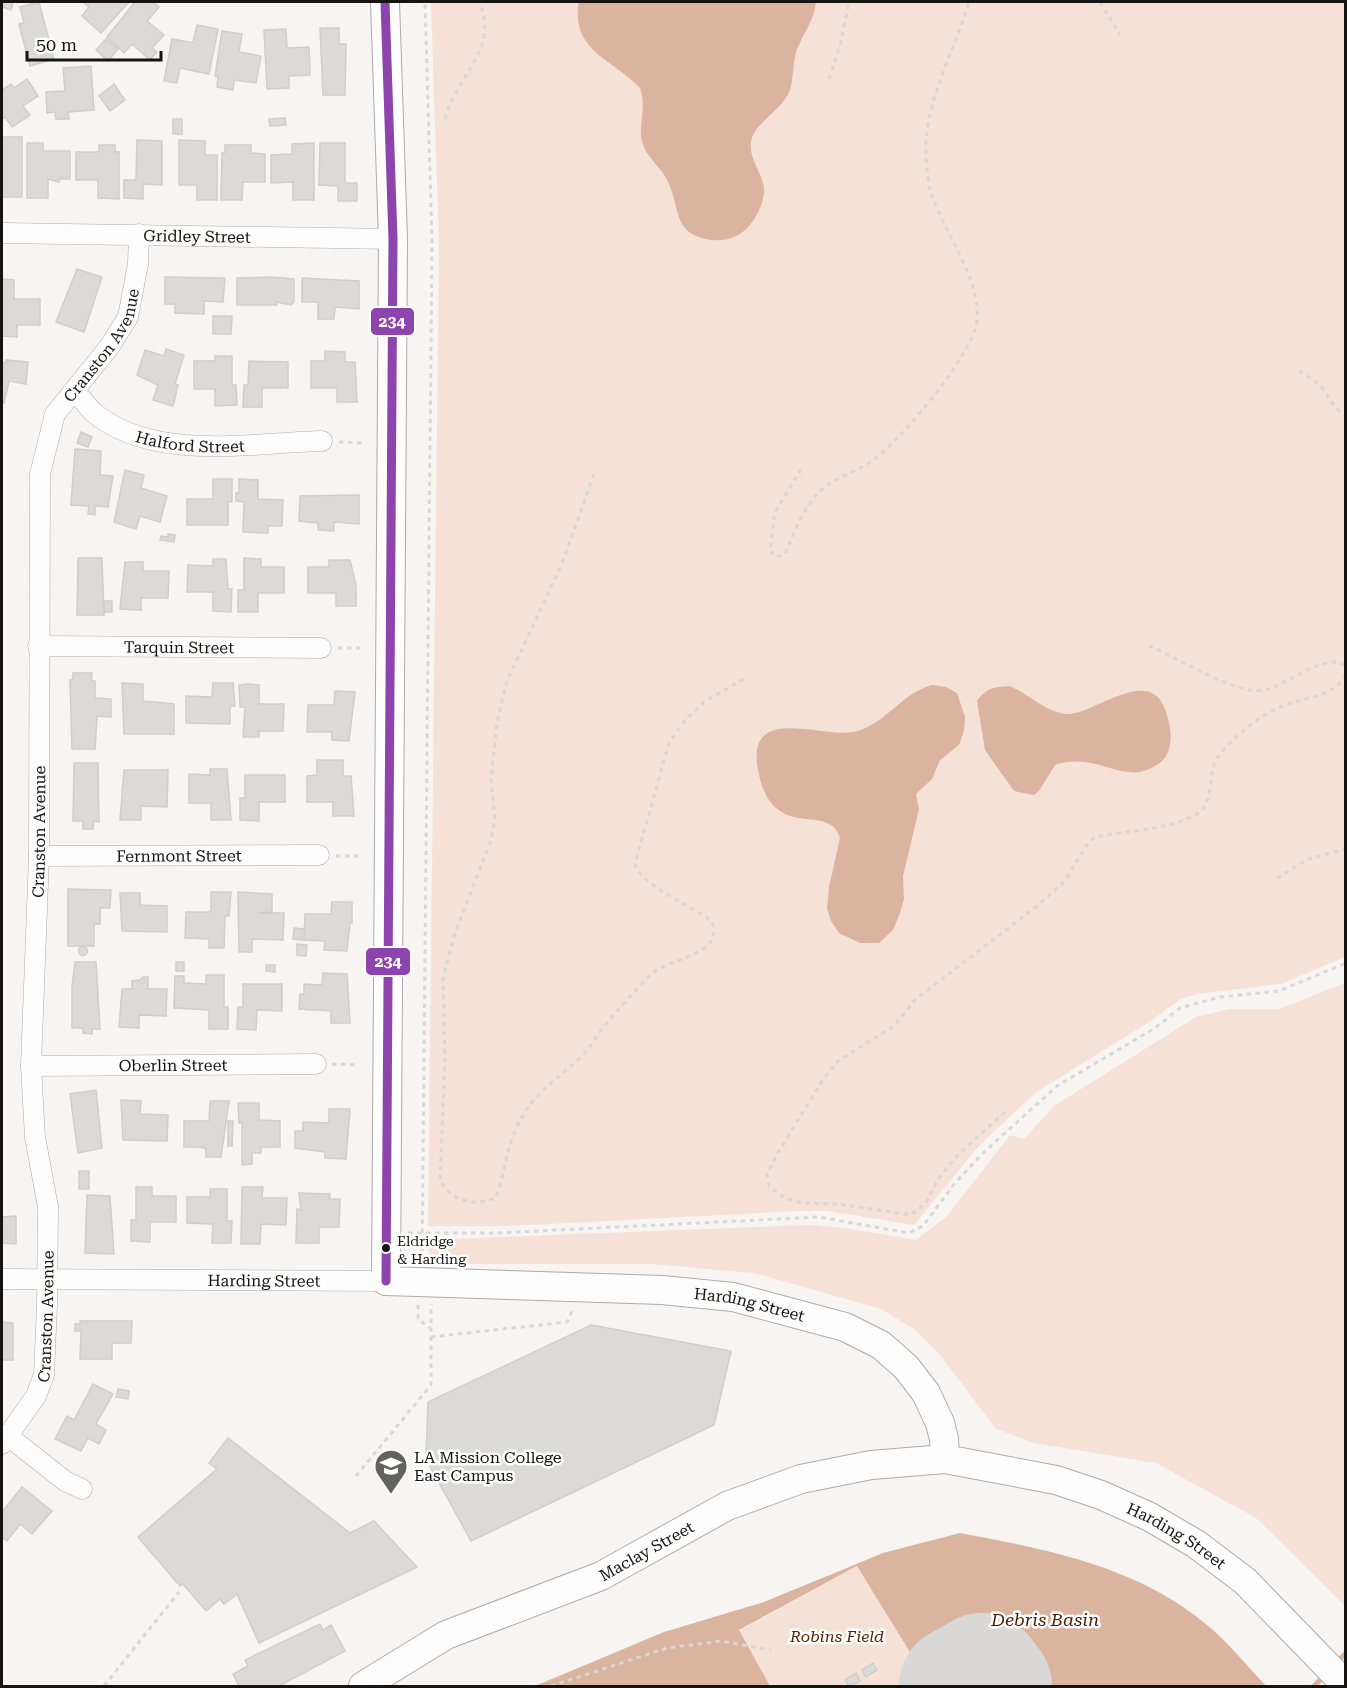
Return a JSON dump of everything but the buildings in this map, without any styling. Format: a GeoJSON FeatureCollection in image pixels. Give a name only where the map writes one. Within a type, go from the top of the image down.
{"type":"FeatureCollection","features":[{"type":"Feature","properties":{"kind":"street"},"geometry":{"type":"LineString","coordinates":[[386,2],[393,239],[386,1281]]}},
{"type":"Feature","properties":{"kind":"street","name":"Gridley Street"},"geometry":{"type":"LineString","coordinates":[[2,233],[393,239]]}},
{"type":"Feature","properties":{"kind":"street","name":"Cranston Avenue"},"geometry":{"type":"LineString","coordinates":[[4,1440],[36,1396],[44,1374],[48,1207],[35,1137],[31,1066],[39,856],[40,474],[55,414],[110,346],[128,317],[135,287],[139,234]]}},
{"type":"Feature","properties":{"kind":"street","name":"Halford Street"},"geometry":{"type":"LineString","coordinates":[[75,391],[93,412],[126,433],[150,440],[184,446],[321,441]]}},
{"type":"Feature","properties":{"kind":"street","name":"Tarquin Street"},"geometry":{"type":"LineString","coordinates":[[38,646],[321,648]]}},
{"type":"Feature","properties":{"kind":"street","name":"Fernmont Street"},"geometry":{"type":"LineString","coordinates":[[39,856],[319,855]]}},
{"type":"Feature","properties":{"kind":"street","name":"Oberlin Street"},"geometry":{"type":"LineString","coordinates":[[31,1066],[316,1064]]}},
{"type":"Feature","properties":{"kind":"street","name":"Harding Street"},"geometry":{"type":"LineString","coordinates":[[2,1279],[386,1281],[662,1290],[734,1297],[845,1327],[881,1345],[906,1367],[926,1393],[940,1424],[945,1459],[1056,1480],[1101,1495],[1150,1517],[1196,1544],[1245,1581],[1346,1685]]}},
{"type":"Feature","properties":{"kind":"street"},"geometry":{"type":"LineString","coordinates":[[4,1440],[65,1481],[82,1489]]}},
{"type":"Feature","properties":{"kind":"street","name":"Maclay Street"},"geometry":{"type":"LineString","coordinates":[[363,1686],[446,1635],[601,1576],[727,1506],[801,1479],[871,1465],[945,1459]]}},
{"type":"Feature","properties":{"kind":"path"},"geometry":{"type":"LineString","coordinates":[[422,1262],[432,241],[425,2]]}},
{"type":"Feature","properties":{"kind":"path"},"geometry":{"type":"LineString","coordinates":[[446,119],[449,106],[485,41],[486,25],[479,2]]}},
{"type":"Feature","properties":{"kind":"path"},"geometry":{"type":"LineString","coordinates":[[829,79],[840,46],[849,2]]}},
{"type":"Feature","properties":{"kind":"path"},"geometry":{"type":"LineString","coordinates":[[801,469],[775,512],[770,551],[777,557],[785,554],[805,511],[818,494],[871,462],[924,408],[947,377],[974,333],[978,318],[974,293],[930,189],[926,159],[926,135],[934,99],[959,36],[969,2]]}},
{"type":"Feature","properties":{"kind":"path"},"geometry":{"type":"LineString","coordinates":[[1100,2],[1120,35]]}},
{"type":"Feature","properties":{"kind":"path"},"geometry":{"type":"LineString","coordinates":[[1299,371],[1316,382],[1325,391],[1329,401],[1346,414]]}},
{"type":"Feature","properties":{"kind":"path"},"geometry":{"type":"LineString","coordinates":[[321,441],[365,443]]}},
{"type":"Feature","properties":{"kind":"path"},"geometry":{"type":"LineString","coordinates":[[594,474],[562,564],[507,681],[492,753],[495,819],[491,840],[454,936],[443,978],[445,1060],[440,1180],[445,1190],[456,1197],[477,1203],[488,1202],[496,1197],[515,1131],[547,1084],[582,1056],[607,1022],[652,973],[698,952],[713,938],[716,931],[712,922],[660,889],[637,869],[635,864],[669,743],[685,720],[704,702],[747,677]]}},
{"type":"Feature","properties":{"kind":"path"},"geometry":{"type":"LineString","coordinates":[[1149,646],[1175,656],[1233,686],[1250,690],[1265,690],[1312,667],[1331,664],[1346,666]]}},
{"type":"Feature","properties":{"kind":"path"},"geometry":{"type":"LineString","coordinates":[[321,648],[362,648]]}},
{"type":"Feature","properties":{"kind":"path"},"geometry":{"type":"LineString","coordinates":[[1005,1112],[959,1154],[938,1179],[926,1203],[911,1215],[838,1204],[803,1203],[784,1198],[769,1186],[767,1174],[777,1154],[824,1078],[838,1062],[894,1026],[915,1000],[1037,906],[1064,882],[1088,843],[1095,837],[1172,825],[1199,813],[1206,805],[1209,780],[1216,761],[1225,747],[1250,725],[1278,708],[1335,688],[1346,675]]}},
{"type":"Feature","properties":{"kind":"path"},"geometry":{"type":"LineString","coordinates":[[1277,878],[1308,860],[1346,849]]}},
{"type":"Feature","properties":{"kind":"path"},"geometry":{"type":"LineString","coordinates":[[319,855],[360,856]]}},
{"type":"Feature","properties":{"kind":"path"},"geometry":{"type":"LineString","coordinates":[[385,1234],[497,1233],[819,1216],[909,1233],[917,1231],[930,1218],[955,1183],[1015,1122],[1058,1086],[1145,1034],[1180,1008],[1220,997],[1279,991],[1346,963]]}},
{"type":"Feature","properties":{"kind":"path"},"geometry":{"type":"LineString","coordinates":[[316,1064],[358,1065]]}},
{"type":"Feature","properties":{"kind":"path"},"geometry":{"type":"LineString","coordinates":[[418,1300],[417,1319],[431,1328]]}},
{"type":"Feature","properties":{"kind":"path"},"geometry":{"type":"LineString","coordinates":[[356,1476],[431,1385],[431,1302]]}},
{"type":"Feature","properties":{"kind":"path"},"geometry":{"type":"LineString","coordinates":[[431,1337],[567,1322],[574,1308]]}},
{"type":"Feature","properties":{"kind":"path"},"geometry":{"type":"LineString","coordinates":[[104,1686],[179,1592]]}},
{"type":"Feature","properties":{"kind":"path"},"geometry":{"type":"LineString","coordinates":[[551,1686],[667,1648],[721,1641],[771,1650]]}},
{"type":"Feature","properties":{"kind":"green space"},"geometry":{"type":"Polygon","coordinates":[[[431,2],[1345,2],[1345,957],[1281,984],[1197,994],[1181,999],[1149,1022],[1035,1093],[977,1148],[914,1225],[828,1211],[797,1211],[511,1226],[428,1226],[439,246],[431,2]]]}},
{"type":"Feature","properties":{"kind":"green space"},"geometry":{"type":"Polygon","coordinates":[[[1345,983],[1345,1606],[1256,1518],[1156,1463],[1034,1443],[996,1429],[941,1356],[914,1329],[881,1309],[755,1273],[650,1264],[440,1264],[431,1257],[429,1251],[427,1240],[810,1225],[845,1228],[916,1240],[947,1216],[1010,1135],[1024,1139],[1054,1106],[1196,1017],[1229,1009],[1279,1009],[1345,983]]]}},
{"type":"Feature","properties":{"kind":"green space","name":"Robins Field"},"geometry":{"type":"Polygon","coordinates":[[[858,1566],[929,1683],[986,1651],[1008,1686],[770,1686],[739,1631],[858,1566]]]}},
{"type":"Feature","properties":{"kind":"water"},"geometry":{"type":"Polygon","coordinates":[[[579,2],[816,2],[813,17],[795,56],[789,91],[783,102],[761,124],[753,136],[752,157],[763,184],[763,199],[757,215],[735,237],[711,240],[690,233],[684,227],[666,178],[647,153],[642,142],[643,102],[640,88],[587,43],[578,19],[579,2]]]}},
{"type":"Feature","properties":{"kind":"water"},"geometry":{"type":"Polygon","coordinates":[[[932,685],[946,687],[957,693],[965,717],[964,731],[959,745],[940,760],[932,779],[916,794],[919,809],[903,876],[904,899],[893,930],[879,943],[860,943],[839,933],[831,921],[827,908],[829,887],[840,838],[834,827],[825,822],[787,815],[775,807],[765,793],[758,770],[757,749],[764,736],[775,730],[791,728],[844,733],[858,731],[878,721],[912,694],[932,685]]]}},
{"type":"Feature","properties":{"kind":"water"},"geometry":{"type":"Polygon","coordinates":[[[1010,686],[1045,707],[1067,714],[1078,712],[1120,695],[1135,691],[1148,692],[1158,698],[1166,712],[1170,732],[1168,752],[1157,765],[1140,772],[1121,771],[1080,762],[1055,765],[1039,791],[1034,795],[1014,791],[985,750],[977,701],[991,689],[1010,686]]]}},
{"type":"Feature","properties":{"kind":"water","name":"Debris Basin"},"geometry":{"type":"Polygon","coordinates":[[[960,1533],[1025,1546],[1089,1563],[1151,1588],[1179,1604],[1206,1624],[1230,1646],[1266,1686],[1008,1686],[985,1651],[929,1683],[857,1566],[739,1630],[770,1686],[535,1686],[664,1632],[764,1602],[883,1553],[960,1533]]]}},
{"type":"Feature","properties":{"kind":"waterway"},"geometry":{"type":"LineString","coordinates":[[1336,1663],[1346,1653]]}},
{"type":"Feature","properties":{"kind":"waterway"},"geometry":{"type":"LineString","coordinates":[[1314,1686],[1326,1674]]}},
{"type":"Feature","properties":{"kind":"runway"},"geometry":{"type":"LineString","coordinates":[[959,1686],[982,1673],[992,1686]]}},
{"type":"Feature","properties":{"kind":"transit line","name":"234"},"geometry":{"type":"LineString","coordinates":[[385,2],[393,239],[386,1281]]}},
{"type":"Feature","properties":{"kind":"place","name":"Eldridge & Harding"},"geometry":{"type":"Point","coordinates":[386,1248]}},
{"type":"Feature","properties":{"kind":"place","name":"LA Mission College East Campus"},"geometry":{"type":"Point","coordinates":[391,1495]}}]}
